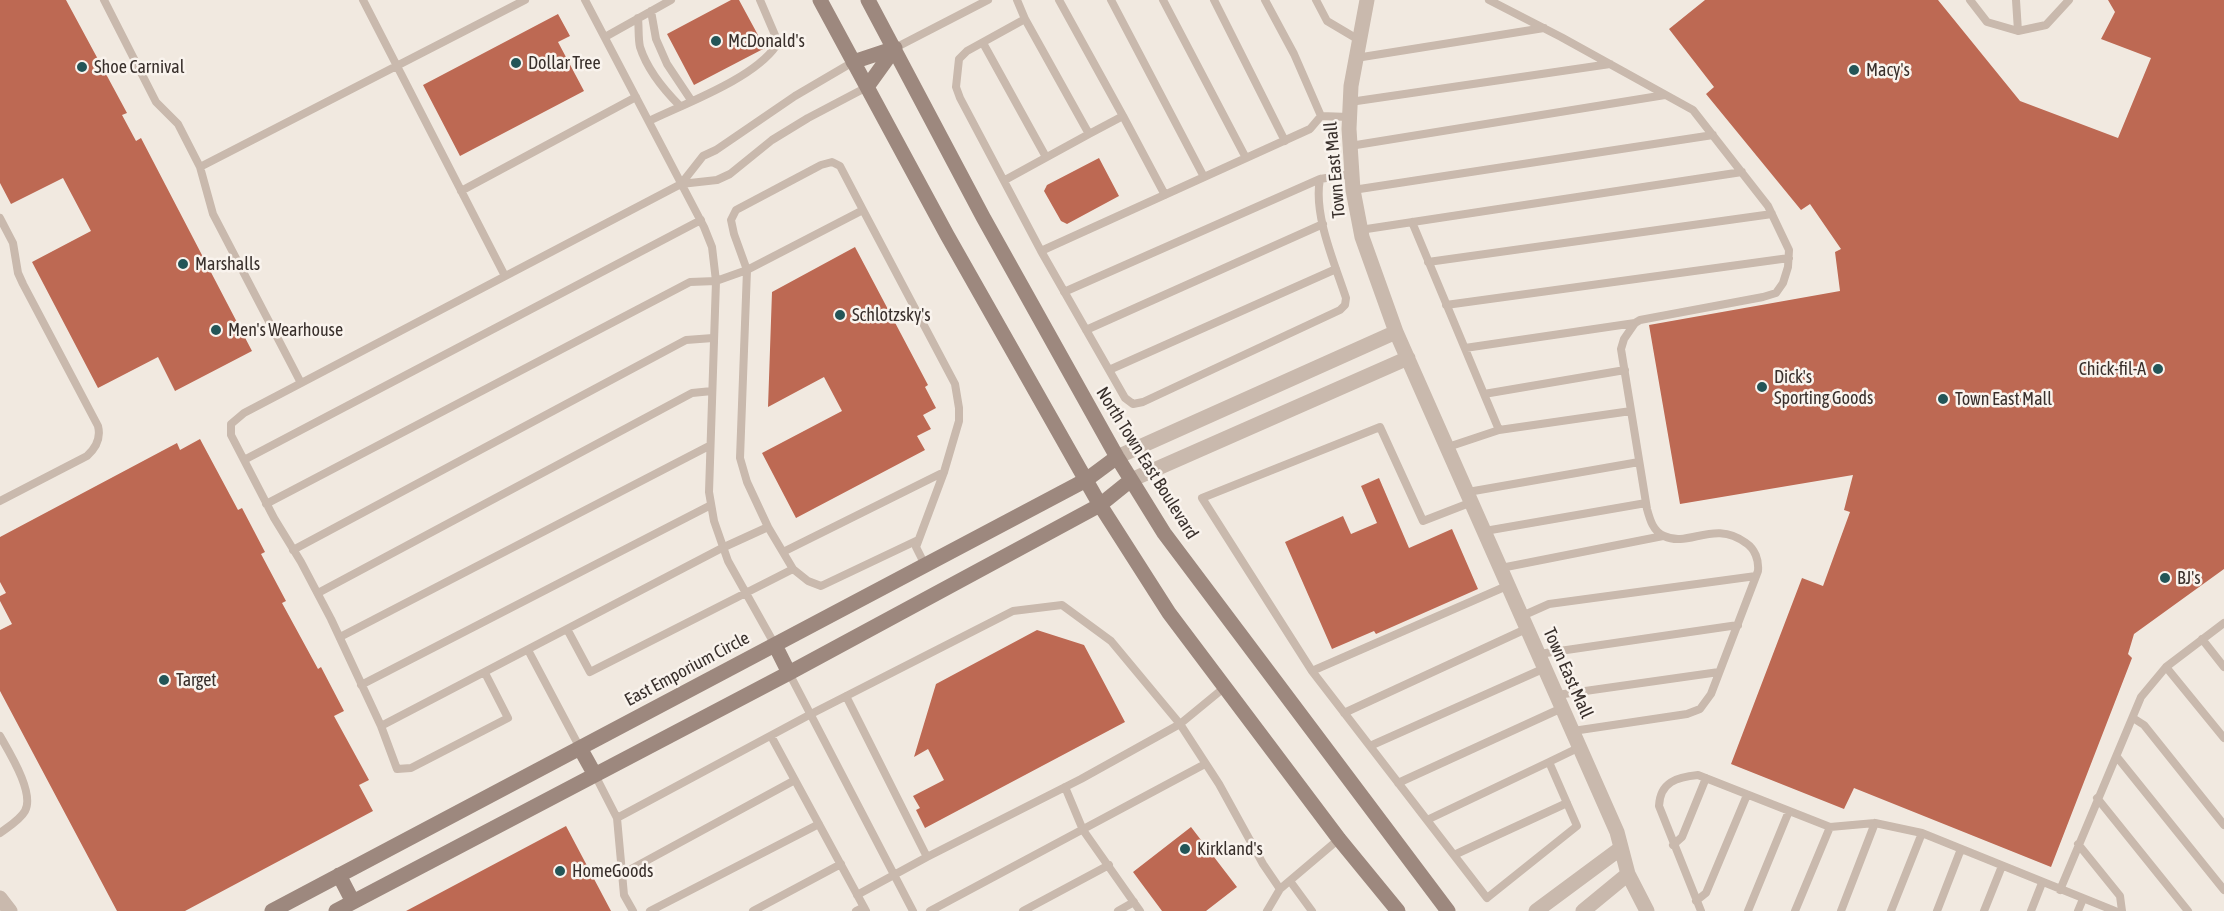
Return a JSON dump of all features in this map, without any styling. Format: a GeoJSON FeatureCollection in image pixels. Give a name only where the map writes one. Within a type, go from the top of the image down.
{"type":"FeatureCollection","features":[{"type":"Feature","properties":{"kind":"main road"},"geometry":{"type":"LineString","coordinates":[[820,0],[947,236],[1100,505],[1169,613],[1339,839],[1398,911]]}},
{"type":"Feature","properties":{"kind":"main road","name":"North Town East Boulevard"},"geometry":{"type":"LineString","coordinates":[[868,0],[983,217],[1117,457],[1164,532],[1448,911]]}},
{"type":"Feature","properties":{"kind":"main road"},"geometry":{"type":"LineString","coordinates":[[853,62],[895,48]]}},
{"type":"Feature","properties":{"kind":"main road"},"geometry":{"type":"LineString","coordinates":[[867,87],[895,48]]}},
{"type":"Feature","properties":{"kind":"main road","name":"East Emporium Circle"},"geometry":{"type":"LineString","coordinates":[[272,911],[1086,480],[1117,457]]}},
{"type":"Feature","properties":{"kind":"main road"},"geometry":{"type":"LineString","coordinates":[[336,911],[355,907],[594,775],[789,673],[1100,505],[1131,480]]}},
{"type":"Feature","properties":{"kind":"main road"},"geometry":{"type":"LineString","coordinates":[[775,645],[789,673]]}},
{"type":"Feature","properties":{"kind":"main road"},"geometry":{"type":"LineString","coordinates":[[580,748],[594,775]]}},
{"type":"Feature","properties":{"kind":"main road"},"geometry":{"type":"LineString","coordinates":[[339,875],[355,907]]}},
{"type":"Feature","properties":{"kind":"street","name":"Town East Mall"},"geometry":{"type":"LineString","coordinates":[[1367,0],[1356,58],[1350,110],[1351,174],[1360,230],[1396,332],[1617,832],[1628,874],[1647,911]]}},
{"type":"Feature","properties":{"kind":"street"},"geometry":{"type":"LineString","coordinates":[[1117,457],[1396,332]]}},
{"type":"Feature","properties":{"kind":"street"},"geometry":{"type":"LineString","coordinates":[[1131,480],[1408,358]]}},
{"type":"Feature","properties":{"kind":"street"},"geometry":{"type":"LineString","coordinates":[[1536,911],[1621,848]]}},
{"type":"Feature","properties":{"kind":"street"},"geometry":{"type":"LineString","coordinates":[[1583,911],[1628,874]]}},
{"type":"Feature","properties":{"kind":"street"},"geometry":{"type":"LineString","coordinates":[[0,898],[10,911]]}},
{"type":"Feature","properties":{"kind":"lane"},"geometry":{"type":"LineString","coordinates":[[104,0],[156,102],[178,124],[200,167],[213,214],[301,383]]}},
{"type":"Feature","properties":{"kind":"lane"},"geometry":{"type":"LineString","coordinates":[[363,0],[505,276]]}},
{"type":"Feature","properties":{"kind":"lane"},"geometry":{"type":"LineString","coordinates":[[502,0],[507,9]]}},
{"type":"Feature","properties":{"kind":"lane"},"geometry":{"type":"LineString","coordinates":[[200,167],[525,0]]}},
{"type":"Feature","properties":{"kind":"lane"},"geometry":{"type":"LineString","coordinates":[[585,0],[712,247],[716,281],[709,446],[711,505],[722,548],[775,645]]}},
{"type":"Feature","properties":{"kind":"lane"},"geometry":{"type":"LineString","coordinates":[[604,37],[671,0]]}},
{"type":"Feature","properties":{"kind":"lane"},"geometry":{"type":"LineString","coordinates":[[648,121],[748,73],[768,57],[776,46],[775,36],[760,0]]}},
{"type":"Feature","properties":{"kind":"lane"},"geometry":{"type":"LineString","coordinates":[[895,48],[988,0]]}},
{"type":"Feature","properties":{"kind":"lane"},"geometry":{"type":"LineString","coordinates":[[1017,0],[1025,19],[1089,134]]}},
{"type":"Feature","properties":{"kind":"lane"},"geometry":{"type":"LineString","coordinates":[[1059,0],[1165,195]]}},
{"type":"Feature","properties":{"kind":"lane"},"geometry":{"type":"LineString","coordinates":[[1111,0],[1204,177]]}},
{"type":"Feature","properties":{"kind":"lane"},"geometry":{"type":"LineString","coordinates":[[1163,0],[1246,158]]}},
{"type":"Feature","properties":{"kind":"lane"},"geometry":{"type":"LineString","coordinates":[[1214,0],[1285,141]]}},
{"type":"Feature","properties":{"kind":"lane"},"geometry":{"type":"LineString","coordinates":[[1265,0],[1294,54],[1321,116]]}},
{"type":"Feature","properties":{"kind":"lane"},"geometry":{"type":"LineString","coordinates":[[1316,0],[1327,21],[1359,40]]}},
{"type":"Feature","properties":{"kind":"lane"},"geometry":{"type":"LineString","coordinates":[[1464,348],[1635,323],[1652,316],[1776,293],[1783,283],[1789,258],[1789,250],[1772,214],[1693,110],[1489,0]]}},
{"type":"Feature","properties":{"kind":"lane"},"geometry":{"type":"LineString","coordinates":[[1970,0],[1988,22],[2018,31],[2046,25],[2069,0]]}},
{"type":"Feature","properties":{"kind":"lane"},"geometry":{"type":"LineString","coordinates":[[2016,0],[2018,31]]}},
{"type":"Feature","properties":{"kind":"lane"},"geometry":{"type":"LineString","coordinates":[[651,11],[656,39],[667,64],[691,100]]}},
{"type":"Feature","properties":{"kind":"lane"},"geometry":{"type":"LineString","coordinates":[[638,18],[639,45],[666,92],[680,106]]}},
{"type":"Feature","properties":{"kind":"lane"},"geometry":{"type":"LineString","coordinates":[[1025,19],[967,51],[959,59],[956,87],[960,99],[1041,251],[1125,398],[1133,404],[1143,402],[1340,310],[1345,305],[1346,298],[1320,213],[1320,179]]}},
{"type":"Feature","properties":{"kind":"lane"},"geometry":{"type":"LineString","coordinates":[[1356,58],[1544,28]]}},
{"type":"Feature","properties":{"kind":"lane"},"geometry":{"type":"LineString","coordinates":[[983,43],[1046,158]]}},
{"type":"Feature","properties":{"kind":"lane"},"geometry":{"type":"LineString","coordinates":[[681,184],[703,156],[716,150],[795,96],[853,62]]}},
{"type":"Feature","properties":{"kind":"lane"},"geometry":{"type":"LineString","coordinates":[[1041,251],[1310,129],[1321,116],[1611,64]]}},
{"type":"Feature","properties":{"kind":"lane"},"geometry":{"type":"LineString","coordinates":[[485,673],[508,718],[411,768],[397,769],[381,726],[318,593],[266,504],[231,435],[231,424],[244,413],[681,184],[717,180],[730,174],[772,140],[867,87]]}},
{"type":"Feature","properties":{"kind":"lane"},"geometry":{"type":"LineString","coordinates":[[1350,146],[1665,95]]}},
{"type":"Feature","properties":{"kind":"lane"},"geometry":{"type":"LineString","coordinates":[[461,192],[636,97]]}},
{"type":"Feature","properties":{"kind":"lane"},"geometry":{"type":"LineString","coordinates":[[1005,180],[1123,116]]}},
{"type":"Feature","properties":{"kind":"lane"},"geometry":{"type":"LineString","coordinates":[[1353,190],[1713,135]]}},
{"type":"Feature","properties":{"kind":"lane"},"geometry":{"type":"LineString","coordinates":[[918,540],[821,586],[793,569],[768,527],[747,482],[740,458],[747,270],[731,220],[736,210],[820,165],[832,162],[840,166],[955,384],[959,421],[944,472],[916,547],[925,565]]}},
{"type":"Feature","properties":{"kind":"lane"},"geometry":{"type":"LineString","coordinates":[[1360,230],[1742,172]]}},
{"type":"Feature","properties":{"kind":"lane"},"geometry":{"type":"LineString","coordinates":[[1064,292],[1320,179],[1351,174]]}},
{"type":"Feature","properties":{"kind":"lane"},"geometry":{"type":"LineString","coordinates":[[266,504],[690,282],[716,281],[747,270],[863,210]]}},
{"type":"Feature","properties":{"kind":"lane"},"geometry":{"type":"LineString","coordinates":[[1428,262],[1772,214]]}},
{"type":"Feature","properties":{"kind":"lane"},"geometry":{"type":"LineString","coordinates":[[0,218],[13,243],[21,280],[98,426],[99,432],[96,444],[87,456],[0,501]]}},
{"type":"Feature","properties":{"kind":"lane"},"geometry":{"type":"LineString","coordinates":[[244,460],[700,220]]}},
{"type":"Feature","properties":{"kind":"lane"},"geometry":{"type":"LineString","coordinates":[[1412,222],[1499,430]]}},
{"type":"Feature","properties":{"kind":"lane"},"geometry":{"type":"LineString","coordinates":[[1086,330],[1323,224]]}},
{"type":"Feature","properties":{"kind":"lane"},"geometry":{"type":"LineString","coordinates":[[1446,305],[1789,258]]}},
{"type":"Feature","properties":{"kind":"lane"},"geometry":{"type":"LineString","coordinates":[[1109,370],[1336,269]]}},
{"type":"Feature","properties":{"kind":"lane"},"geometry":{"type":"LineString","coordinates":[[1635,323],[1624,339],[1621,349],[1646,503],[1652,525],[1663,536]]}},
{"type":"Feature","properties":{"kind":"lane"},"geometry":{"type":"LineString","coordinates":[[293,550],[686,340],[713,338]]}},
{"type":"Feature","properties":{"kind":"lane"},"geometry":{"type":"LineString","coordinates":[[1484,394],[1625,370]]}},
{"type":"Feature","properties":{"kind":"lane"},"geometry":{"type":"LineString","coordinates":[[318,593],[692,393],[712,391]]}},
{"type":"Feature","properties":{"kind":"lane"},"geometry":{"type":"LineString","coordinates":[[1448,447],[1499,430],[1631,411]]}},
{"type":"Feature","properties":{"kind":"lane"},"geometry":{"type":"LineString","coordinates":[[1549,762],[1577,826],[1487,898],[1312,671],[1202,498],[1380,427],[1423,521],[1470,497],[1639,462]]}},
{"type":"Feature","properties":{"kind":"lane"},"geometry":{"type":"LineString","coordinates":[[339,637],[709,446]]}},
{"type":"Feature","properties":{"kind":"lane"},"geometry":{"type":"LineString","coordinates":[[783,552],[944,472]]}},
{"type":"Feature","properties":{"kind":"lane"},"geometry":{"type":"LineString","coordinates":[[1485,531],[1646,503]]}},
{"type":"Feature","properties":{"kind":"lane"},"geometry":{"type":"LineString","coordinates":[[361,685],[711,505]]}},
{"type":"Feature","properties":{"kind":"lane"},"geometry":{"type":"LineString","coordinates":[[381,726],[722,548],[768,527]]}},
{"type":"Feature","properties":{"kind":"lane"},"geometry":{"type":"LineString","coordinates":[[1502,568],[1663,536],[1680,538],[1719,532],[1738,537],[1752,547],[1759,563],[1711,694],[1700,709],[1687,714],[1573,731]]}},
{"type":"Feature","properties":{"kind":"lane"},"geometry":{"type":"LineString","coordinates":[[567,630],[590,672],[793,569]]}},
{"type":"Feature","properties":{"kind":"lane"},"geometry":{"type":"LineString","coordinates":[[1344,713],[1525,622],[1549,604],[1756,576]]}},
{"type":"Feature","properties":{"kind":"lane"},"geometry":{"type":"LineString","coordinates":[[1312,671],[1509,585]]}},
{"type":"Feature","properties":{"kind":"lane"},"geometry":{"type":"LineString","coordinates":[[616,818],[811,714],[1013,611],[1062,605],[1111,641],[1180,724],[1219,784],[1263,864],[1280,889]]}},
{"type":"Feature","properties":{"kind":"lane"},"geometry":{"type":"LineString","coordinates":[[2060,890],[2141,697],[2166,667],[2224,623]]}},
{"type":"Feature","properties":{"kind":"lane"},"geometry":{"type":"LineString","coordinates":[[1370,747],[1542,661],[1738,625]]}},
{"type":"Feature","properties":{"kind":"lane"},"geometry":{"type":"LineString","coordinates":[[2202,639],[2224,667]]}},
{"type":"Feature","properties":{"kind":"lane"},"geometry":{"type":"LineString","coordinates":[[528,650],[580,748]]}},
{"type":"Feature","properties":{"kind":"lane"},"geometry":{"type":"LineString","coordinates":[[2166,667],[2224,738]]}},
{"type":"Feature","properties":{"kind":"lane"},"geometry":{"type":"LineString","coordinates":[[1398,783],[1560,701],[1719,672]]}},
{"type":"Feature","properties":{"kind":"lane"},"geometry":{"type":"LineString","coordinates":[[789,673],[913,911]]}},
{"type":"Feature","properties":{"kind":"lane"},"geometry":{"type":"LineString","coordinates":[[857,895],[1065,788],[1180,724],[1225,687]]}},
{"type":"Feature","properties":{"kind":"lane"},"geometry":{"type":"LineString","coordinates":[[846,696],[927,857]]}},
{"type":"Feature","properties":{"kind":"lane"},"geometry":{"type":"LineString","coordinates":[[2133,718],[2144,725],[2224,825]]}},
{"type":"Feature","properties":{"kind":"lane"},"geometry":{"type":"LineString","coordinates":[[771,735],[841,864],[862,910]]}},
{"type":"Feature","properties":{"kind":"lane"},"geometry":{"type":"LineString","coordinates":[[0,736],[26,789],[28,802],[26,811],[0,833]]}},
{"type":"Feature","properties":{"kind":"lane"},"geometry":{"type":"LineString","coordinates":[[1427,820],[1580,747]]}},
{"type":"Feature","properties":{"kind":"lane"},"geometry":{"type":"LineString","coordinates":[[2117,757],[2224,890]]}},
{"type":"Feature","properties":{"kind":"lane"},"geometry":{"type":"LineString","coordinates":[[930,911],[1204,764]]}},
{"type":"Feature","properties":{"kind":"lane"},"geometry":{"type":"LineString","coordinates":[[594,775],[616,818],[624,895],[633,911]]}},
{"type":"Feature","properties":{"kind":"lane"},"geometry":{"type":"LineString","coordinates":[[1701,911],[1659,806],[1659,795],[1668,784],[1682,777],[1698,775],[1830,827],[1875,823],[1922,833],[2115,911]]}},
{"type":"Feature","properties":{"kind":"lane"},"geometry":{"type":"LineString","coordinates":[[1673,845],[1682,837],[1706,778]]}},
{"type":"Feature","properties":{"kind":"lane"},"geometry":{"type":"LineString","coordinates":[[622,873],[795,780]]}},
{"type":"Feature","properties":{"kind":"lane"},"geometry":{"type":"LineString","coordinates":[[1065,788],[1083,830],[1140,911]]}},
{"type":"Feature","properties":{"kind":"lane"},"geometry":{"type":"LineString","coordinates":[[1696,901],[1706,892],[1747,795]]}},
{"type":"Feature","properties":{"kind":"lane"},"geometry":{"type":"LineString","coordinates":[[2097,798],[2188,911]]}},
{"type":"Feature","properties":{"kind":"lane"},"geometry":{"type":"LineString","coordinates":[[1454,855],[1567,803]]}},
{"type":"Feature","properties":{"kind":"lane"},"geometry":{"type":"LineString","coordinates":[[1748,911],[1789,811]]}},
{"type":"Feature","properties":{"kind":"lane"},"geometry":{"type":"LineString","coordinates":[[1841,911],[1875,823]]}},
{"type":"Feature","properties":{"kind":"lane"},"geometry":{"type":"LineString","coordinates":[[650,911],[819,824]]}},
{"type":"Feature","properties":{"kind":"lane"},"geometry":{"type":"LineString","coordinates":[[1795,911],[1830,827]]}},
{"type":"Feature","properties":{"kind":"lane"},"geometry":{"type":"LineString","coordinates":[[1891,911],[1922,833]]}},
{"type":"Feature","properties":{"kind":"lane"},"geometry":{"type":"LineString","coordinates":[[1267,911],[1280,889],[1339,839]]}},
{"type":"Feature","properties":{"kind":"lane"},"geometry":{"type":"LineString","coordinates":[[2078,844],[2120,896],[2122,911]]}},
{"type":"Feature","properties":{"kind":"lane"},"geometry":{"type":"LineString","coordinates":[[1937,911],[1961,849]]}},
{"type":"Feature","properties":{"kind":"lane"},"geometry":{"type":"LineString","coordinates":[[753,911],[841,864]]}},
{"type":"Feature","properties":{"kind":"lane"},"geometry":{"type":"LineString","coordinates":[[1023,911],[1109,864]]}},
{"type":"Feature","properties":{"kind":"lane"},"geometry":{"type":"LineString","coordinates":[[1984,911],[2002,866]]}},
{"type":"Feature","properties":{"kind":"lane"},"geometry":{"type":"LineString","coordinates":[[1290,881],[1312,911]]}},
{"type":"Feature","properties":{"kind":"lane"},"geometry":{"type":"LineString","coordinates":[[2031,911],[2042,883]]}},
{"type":"Feature","properties":{"kind":"lane"},"geometry":{"type":"LineString","coordinates":[[2078,911],[2083,899]]}},
{"type":"Feature","properties":{"kind":"lane"},"geometry":{"type":"LineString","coordinates":[[1118,911],[1134,902]]}},
{"type":"Feature","properties":{"kind":"building"},"geometry":{"type":"Polygon","coordinates":[[[0,0],[66,0],[127,113],[122,115],[136,141],[141,138],[252,351],[175,391],[158,357],[98,388],[32,262],[91,231],[63,178],[11,204],[0,183],[0,0]]]}},
{"type":"Feature","properties":{"kind":"building","name":"McDonald's"},"geometry":{"type":"Polygon","coordinates":[[[731,0],[739,0],[765,48],[694,85],[667,34],[731,0]]]}},
{"type":"Feature","properties":{"kind":"building","name":"Town East Mall"},"geometry":{"type":"Polygon","coordinates":[[[1705,0],[1938,0],[2020,101],[2118,138],[2151,58],[2101,39],[2115,12],[2108,0],[2224,0],[2224,569],[2134,634],[2128,654],[2132,658],[2051,867],[1854,788],[1844,809],[1731,764],[1802,578],[1823,586],[1850,512],[1844,510],[1853,475],[1680,504],[1649,325],[1840,291],[1835,252],[1841,249],[1810,204],[1801,210],[1706,94],[1714,87],[1669,29],[1705,0]]]}},
{"type":"Feature","properties":{"kind":"building","name":"Dollar Tree"},"geometry":{"type":"Polygon","coordinates":[[[558,14],[570,36],[558,42],[584,91],[460,156],[423,85],[558,14]]]}},
{"type":"Feature","properties":{"kind":"building"},"geometry":{"type":"Polygon","coordinates":[[[1099,158],[1119,196],[1067,224],[1061,221],[1044,191],[1047,185],[1099,158]]]}},
{"type":"Feature","properties":{"kind":"building"},"geometry":{"type":"Polygon","coordinates":[[[855,247],[928,385],[925,387],[936,408],[923,415],[931,429],[917,436],[925,450],[796,518],[762,453],[842,411],[824,377],[768,407],[772,292],[855,247]]]}},
{"type":"Feature","properties":{"kind":"building","name":"Target"},"geometry":{"type":"Polygon","coordinates":[[[200,439],[238,510],[242,508],[265,552],[261,554],[286,601],[282,603],[318,669],[321,667],[344,711],[334,716],[369,780],[359,785],[373,811],[185,911],[117,911],[0,691],[0,630],[12,624],[0,601],[0,596],[6,593],[0,582],[0,537],[177,443],[180,450],[200,439]]]}},
{"type":"Feature","properties":{"kind":"building"},"geometry":{"type":"Polygon","coordinates":[[[1379,478],[1409,548],[1452,529],[1478,589],[1376,634],[1374,631],[1332,649],[1285,542],[1343,516],[1351,534],[1377,523],[1361,486],[1379,478]]]}},
{"type":"Feature","properties":{"kind":"building"},"geometry":{"type":"Polygon","coordinates":[[[1037,630],[1084,645],[1125,722],[925,828],[916,810],[920,808],[913,796],[944,780],[928,749],[914,757],[936,684],[1037,630]]]}},
{"type":"Feature","properties":{"kind":"building"},"geometry":{"type":"Polygon","coordinates":[[[566,826],[611,911],[406,911],[566,826]]]}},
{"type":"Feature","properties":{"kind":"building","name":"Kirkland's"},"geometry":{"type":"Polygon","coordinates":[[[1191,827],[1237,887],[1206,911],[1162,911],[1133,872],[1191,827]]]}},
{"type":"Feature","properties":{"kind":"place","name":"McDonald's"},"geometry":{"type":"Point","coordinates":[716,41]}},
{"type":"Feature","properties":{"kind":"place","name":"Dollar Tree"},"geometry":{"type":"Point","coordinates":[516,63]}},
{"type":"Feature","properties":{"kind":"place","name":"Shoe Carnival"},"geometry":{"type":"Point","coordinates":[82,67]}},
{"type":"Feature","properties":{"kind":"place","name":"Macy's"},"geometry":{"type":"Point","coordinates":[1854,70]}},
{"type":"Feature","properties":{"kind":"place","name":"Marshalls"},"geometry":{"type":"Point","coordinates":[183,264]}},
{"type":"Feature","properties":{"kind":"place","name":"Schlotzsky's"},"geometry":{"type":"Point","coordinates":[840,315]}},
{"type":"Feature","properties":{"kind":"place","name":"Men's Wearhouse"},"geometry":{"type":"Point","coordinates":[216,330]}},
{"type":"Feature","properties":{"kind":"place","name":"Chick-fil-A"},"geometry":{"type":"Point","coordinates":[2158,369]}},
{"type":"Feature","properties":{"kind":"place","name":"Dick's Sporting Goods"},"geometry":{"type":"Point","coordinates":[1762,387]}},
{"type":"Feature","properties":{"kind":"place","name":"Town East Mall"},"geometry":{"type":"Point","coordinates":[1943,399]}},
{"type":"Feature","properties":{"kind":"place","name":"BJ's"},"geometry":{"type":"Point","coordinates":[2165,578]}},
{"type":"Feature","properties":{"kind":"place","name":"Target"},"geometry":{"type":"Point","coordinates":[164,680]}},
{"type":"Feature","properties":{"kind":"place","name":"Kirkland's"},"geometry":{"type":"Point","coordinates":[1185,849]}},
{"type":"Feature","properties":{"kind":"place","name":"HomeGoods"},"geometry":{"type":"Point","coordinates":[560,871]}}]}
